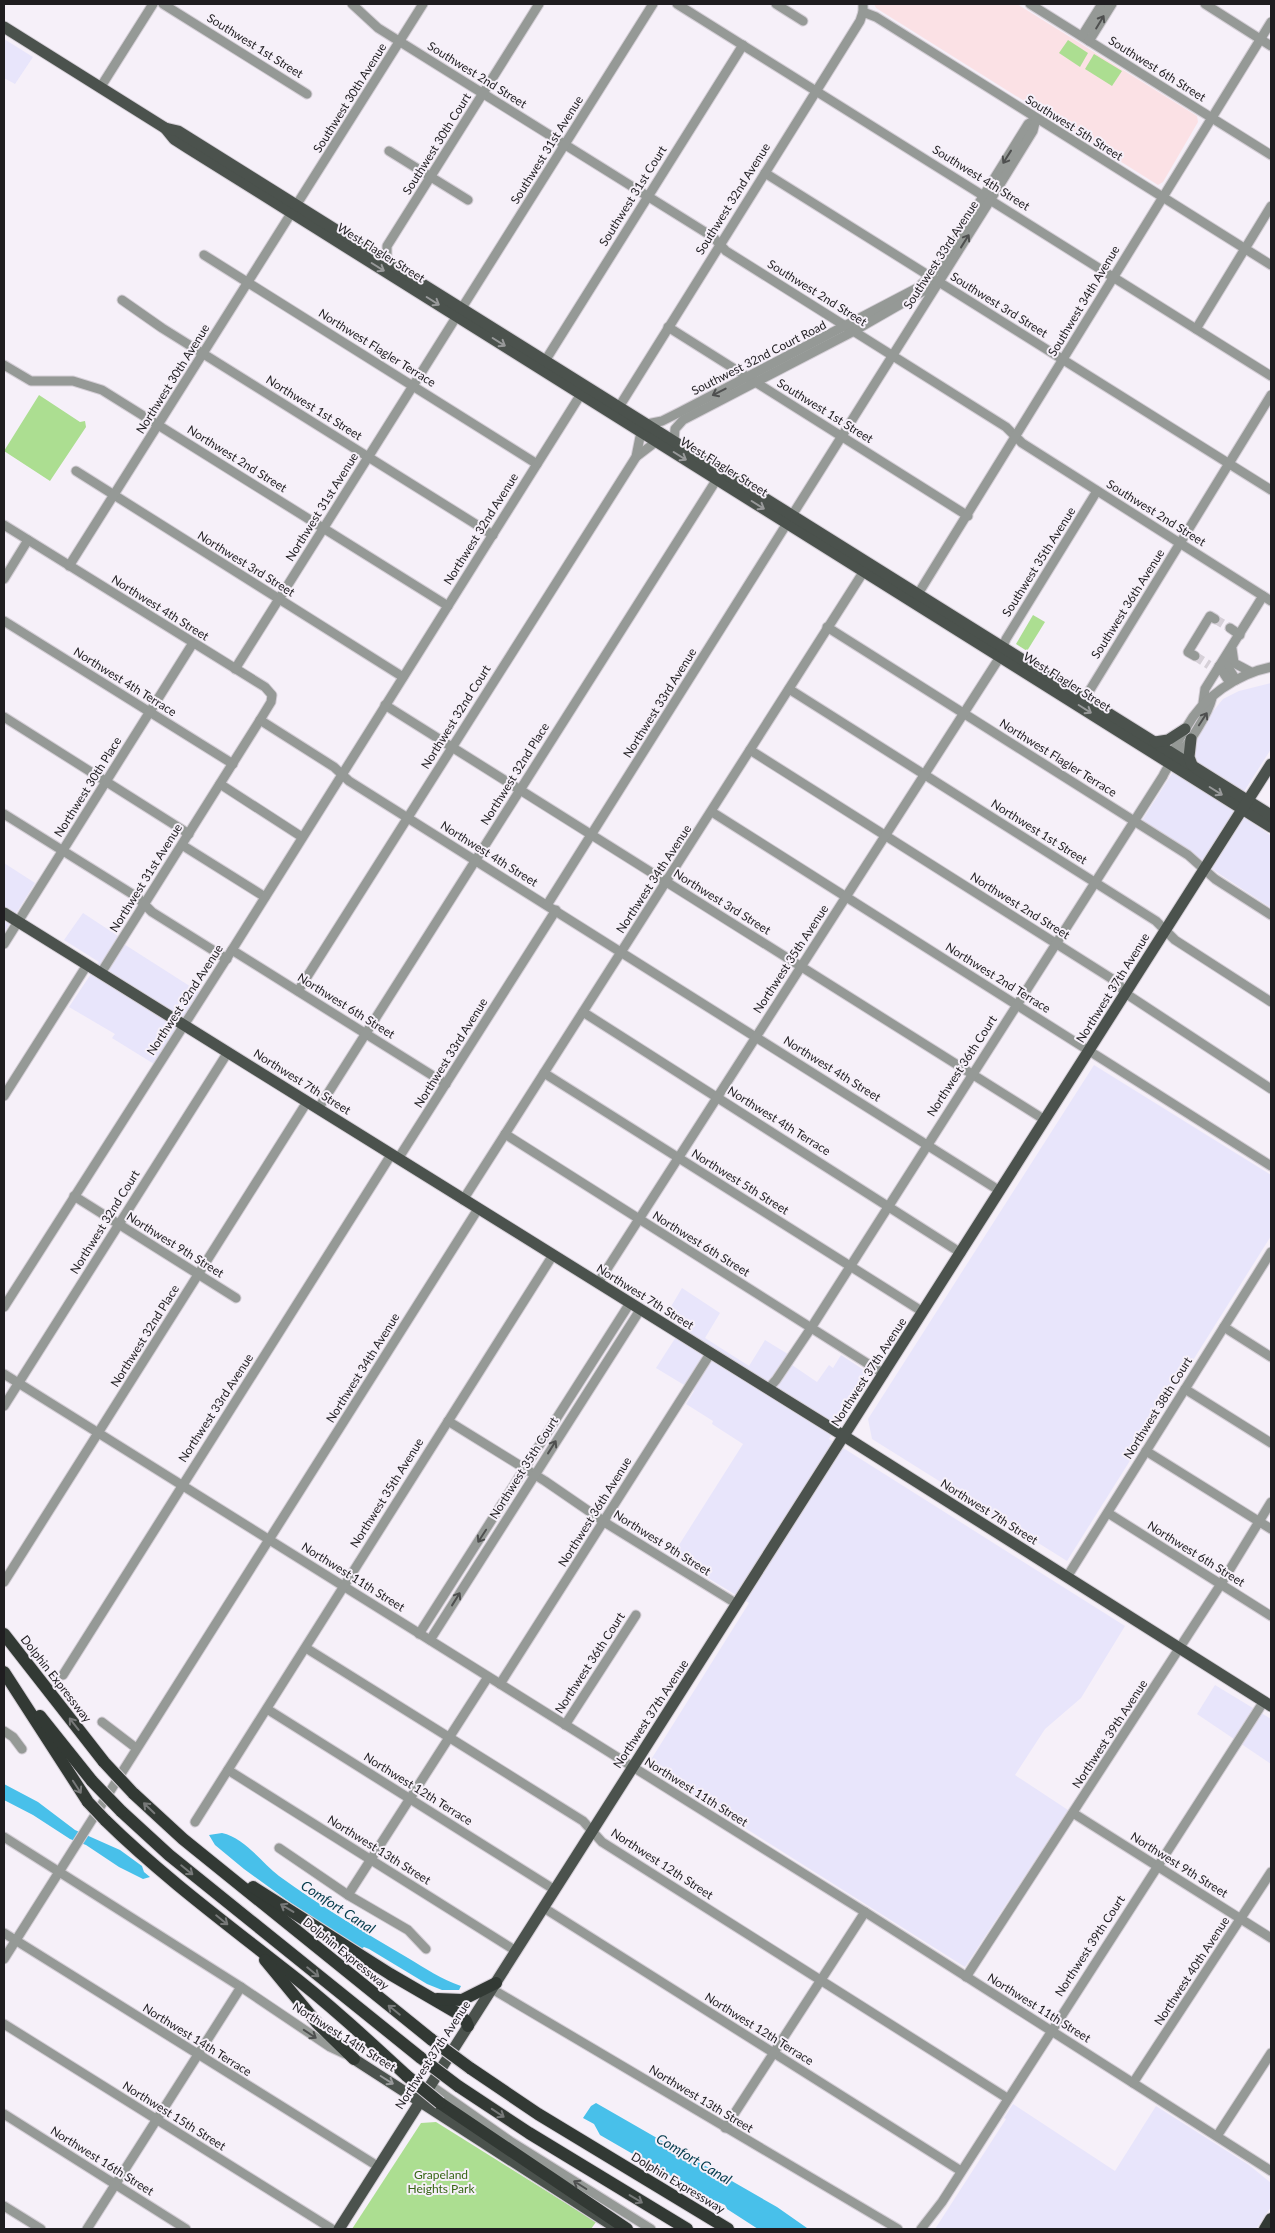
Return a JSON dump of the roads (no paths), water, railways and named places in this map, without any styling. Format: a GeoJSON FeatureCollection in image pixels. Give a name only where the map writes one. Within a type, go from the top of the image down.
{"type":"FeatureCollection","features":[{"type":"Feature","properties":{"kind":"highway","name":"Dolphin Expressway"},"geometry":{"type":"LineString","coordinates":[[4,1634],[104,1762],[167,1825],[213,1863],[432,2040],[470,2068],[545,2118],[728,2229]]}},
{"type":"Feature","properties":{"kind":"highway"},"geometry":{"type":"LineString","coordinates":[[4,1670],[92,1781],[121,1811],[169,1855],[458,2086],[535,2138],[687,2229]]}},
{"type":"Feature","properties":{"kind":"highway"},"geometry":{"type":"LineString","coordinates":[[4,1670],[88,1802],[146,1858],[307,1988],[440,2103],[627,2229]]}},
{"type":"Feature","properties":{"kind":"highway"},"geometry":{"type":"LineString","coordinates":[[213,1863],[302,1917],[390,1974],[434,1999],[463,2018],[468,2026]]}},
{"type":"Feature","properties":{"kind":"highway"},"geometry":{"type":"LineString","coordinates":[[258,1950],[316,2023],[354,2058]]}},
{"type":"Feature","properties":{"kind":"highway"},"geometry":{"type":"LineString","coordinates":[[434,1999],[462,2000],[494,1986]]}},
{"type":"Feature","properties":{"kind":"highway"},"geometry":{"type":"LineString","coordinates":[[1264,2229],[1271,2219]]}},
{"type":"Feature","properties":{"kind":"main road","name":"West Flagler Street"},"geometry":{"type":"LineString","coordinates":[[4,28],[165,128],[178,131],[231,164],[295,209],[581,388],[619,407],[657,442],[717,479],[791,519],[918,594],[1001,651],[1246,804],[1271,816]]}},
{"type":"Feature","properties":{"kind":"main road","name":"West Flagler Street"},"geometry":{"type":"LineString","coordinates":[[165,128],[174,139],[212,163],[387,261],[460,313],[545,360],[624,421],[674,441],[791,519],[864,571],[1085,698],[1155,742],[1173,759],[1192,765],[1246,804],[1271,827]]}},
{"type":"Feature","properties":{"kind":"main road"},"geometry":{"type":"LineString","coordinates":[[212,163],[231,164]]}},
{"type":"Feature","properties":{"kind":"main road"},"geometry":{"type":"LineString","coordinates":[[619,407],[624,421]]}},
{"type":"Feature","properties":{"kind":"main road"},"geometry":{"type":"LineString","coordinates":[[1155,742],[1188,734],[1189,757],[1192,765]]}},
{"type":"Feature","properties":{"kind":"main road","name":"Northwest 37th Avenue"},"geometry":{"type":"LineString","coordinates":[[339,2229],[1271,764]]}},
{"type":"Feature","properties":{"kind":"main road","name":"Northwest 7th Street"},"geometry":{"type":"LineString","coordinates":[[4,913],[844,1436],[1268,1704]]}},
{"type":"Feature","properties":{"kind":"main road","name":"Northwest 14th Street"},"geometry":{"type":"LineString","coordinates":[[354,2058],[618,2229]]}},
{"type":"Feature","properties":{"kind":"street"},"geometry":{"type":"LineString","coordinates":[[100,88],[153,4]]}},
{"type":"Feature","properties":{"kind":"street","name":"Southwest 1st Street"},"geometry":{"type":"LineString","coordinates":[[164,4],[307,94]]}},
{"type":"Feature","properties":{"kind":"street","name":"Southwest 2nd Street"},"geometry":{"type":"LineString","coordinates":[[352,4],[374,25],[714,237],[726,251],[1006,426],[1022,443],[1267,599]]}},
{"type":"Feature","properties":{"kind":"street","name":"Southwest 30th Avenue"},"geometry":{"type":"LineString","coordinates":[[295,209],[423,4]]}},
{"type":"Feature","properties":{"kind":"street","name":"Southwest 30th Court"},"geometry":{"type":"LineString","coordinates":[[375,254],[387,246],[539,4]]}},
{"type":"Feature","properties":{"kind":"street","name":"Southwest 31st Avenue"},"geometry":{"type":"LineString","coordinates":[[460,313],[653,4]]}},
{"type":"Feature","properties":{"kind":"street","name":"Southwest 4th Street"},"geometry":{"type":"LineString","coordinates":[[677,4],[1271,376]]}},
{"type":"Feature","properties":{"kind":"street"},"geometry":{"type":"LineString","coordinates":[[776,4],[803,21]]}},
{"type":"Feature","properties":{"kind":"street","name":"Southwest 6th Street"},"geometry":{"type":"LineString","coordinates":[[1030,4],[1271,155]]}},
{"type":"Feature","properties":{"kind":"street"},"geometry":{"type":"LineString","coordinates":[[1085,38],[1102,4]]}},
{"type":"Feature","properties":{"kind":"street"},"geometry":{"type":"LineString","coordinates":[[1085,38],[1112,4]]}},
{"type":"Feature","properties":{"kind":"street"},"geometry":{"type":"LineString","coordinates":[[1205,4],[1271,46]]}},
{"type":"Feature","properties":{"kind":"street","name":"Southwest 32nd Avenue"},"geometry":{"type":"LineString","coordinates":[[619,407],[860,21],[863,6]]}},
{"type":"Feature","properties":{"kind":"street","name":"Southwest 5th Street"},"geometry":{"type":"LineString","coordinates":[[863,6],[876,17],[1271,265]]}},
{"type":"Feature","properties":{"kind":"street","name":"Southwest 34th Avenue"},"geometry":{"type":"LineString","coordinates":[[918,594],[968,516],[1271,22]]}},
{"type":"Feature","properties":{"kind":"street","name":"Southwest 31st Court"},"geometry":{"type":"LineString","coordinates":[[545,360],[742,45]]}},
{"type":"Feature","properties":{"kind":"street","name":"Southwest 33rd Avenue"},"geometry":{"type":"LineString","coordinates":[[791,519],[917,315],[938,269],[987,197],[1028,124],[1036,118]]}},
{"type":"Feature","properties":{"kind":"street"},"geometry":{"type":"LineString","coordinates":[[389,152],[468,200]]}},
{"type":"Feature","properties":{"kind":"street","name":"Southwest 3rd Street"},"geometry":{"type":"LineString","coordinates":[[765,173],[1271,490]]}},
{"type":"Feature","properties":{"kind":"street"},"geometry":{"type":"LineString","coordinates":[[1196,329],[1271,206]]}},
{"type":"Feature","properties":{"kind":"street","name":"Northwest 30th Avenue"},"geometry":{"type":"LineString","coordinates":[[69,566],[295,209]]}},
{"type":"Feature","properties":{"kind":"street"},"geometry":{"type":"LineString","coordinates":[[387,246],[387,261]]}},
{"type":"Feature","properties":{"kind":"street","name":"Northwest Flagler Terrace"},"geometry":{"type":"LineString","coordinates":[[204,255],[537,464]]}},
{"type":"Feature","properties":{"kind":"street","name":"Southwest 32nd Court Road"},"geometry":{"type":"LineString","coordinates":[[674,441],[675,429],[679,423],[752,380],[906,302],[934,279]]}},
{"type":"Feature","properties":{"kind":"street","name":"Southwest 32nd Court Road"},"geometry":{"type":"LineString","coordinates":[[850,329],[934,279]]}},
{"type":"Feature","properties":{"kind":"street","name":"Northwest 1st Street"},"geometry":{"type":"LineString","coordinates":[[122,300],[204,354],[493,535]]}},
{"type":"Feature","properties":{"kind":"street"},"geometry":{"type":"LineString","coordinates":[[906,302],[914,308],[917,315]]}},
{"type":"Feature","properties":{"kind":"street","name":"Northwest 31st Avenue"},"geometry":{"type":"LineString","coordinates":[[235,669],[460,313]]}},
{"type":"Feature","properties":{"kind":"street","name":"Southwest 1st Street"},"geometry":{"type":"LineString","coordinates":[[668,327],[968,516]]}},
{"type":"Feature","properties":{"kind":"street","name":"Northwest 2nd Street"},"geometry":{"type":"LineString","coordinates":[[4,365],[31,381],[73,381],[95,386],[448,606]]}},
{"type":"Feature","properties":{"kind":"street","name":"Southwest 32nd Court Road"},"geometry":{"type":"LineString","coordinates":[[644,428],[752,380]]}},
{"type":"Feature","properties":{"kind":"street","name":"Northwest 32nd Avenue"},"geometry":{"type":"LineString","coordinates":[[4,1307],[227,959],[493,535],[581,388]]}},
{"type":"Feature","properties":{"kind":"street","name":"Southwest 36th Avenue"},"geometry":{"type":"LineString","coordinates":[[1085,698],[1271,395]]}},
{"type":"Feature","properties":{"kind":"street","name":"Northwest 32nd Court"},"geometry":{"type":"LineString","coordinates":[[298,991],[636,457],[644,428]]}},
{"type":"Feature","properties":{"kind":"street","name":"Northwest 32nd Court"},"geometry":{"type":"LineString","coordinates":[[636,457],[657,442]]}},
{"type":"Feature","properties":{"kind":"street","name":"Northwest 3rd Street"},"geometry":{"type":"LineString","coordinates":[[76,471],[403,677]]}},
{"type":"Feature","properties":{"kind":"street","name":"Northwest 32nd Place"},"geometry":{"type":"LineString","coordinates":[[318,1109],[717,479]]}},
{"type":"Feature","properties":{"kind":"street","name":"Southwest 35th Avenue"},"geometry":{"type":"LineString","coordinates":[[1001,651],[1097,491]]}},
{"type":"Feature","properties":{"kind":"street","name":"Northwest 33rd Avenue"},"geometry":{"type":"LineString","coordinates":[[63,1675],[182,1485],[395,1157],[446,1084],[552,907],[591,834],[791,519]]}},
{"type":"Feature","properties":{"kind":"street","name":"Northwest 4th Street"},"geometry":{"type":"LineString","coordinates":[[4,525],[271,692],[271,702],[260,720],[334,767],[349,781],[757,1036],[1000,1191]]}},
{"type":"Feature","properties":{"kind":"street"},"geometry":{"type":"LineString","coordinates":[[4,579],[28,540]]}},
{"type":"Feature","properties":{"kind":"street","name":"Northwest 34th Avenue"},"geometry":{"type":"LineString","coordinates":[[463,1200],[864,571]]}},
{"type":"Feature","properties":{"kind":"street"},"geometry":{"type":"LineString","coordinates":[[1188,734],[1203,703],[1204,689],[1215,667],[1226,658],[1240,635],[1267,599]]}},
{"type":"Feature","properties":{"kind":"street"},"geometry":{"type":"LineString","coordinates":[[1195,656],[1188,652],[1210,616],[1215,619]]}},
{"type":"Feature","properties":{"kind":"street","name":"Northwest 4th Terrace"},"geometry":{"type":"LineString","coordinates":[[4,621],[232,764]]}},
{"type":"Feature","properties":{"kind":"street","name":"Northwest Flagler Terrace"},"geometry":{"type":"LineString","coordinates":[[827,627],[1188,856],[1215,879],[1271,915]]}},
{"type":"Feature","properties":{"kind":"street"},"geometry":{"type":"LineString","coordinates":[[1230,628],[1240,635]]}},
{"type":"Feature","properties":{"kind":"street","name":"Northwest 30th Place"},"geometry":{"type":"LineString","coordinates":[[4,944],[193,643]]}},
{"type":"Feature","properties":{"kind":"street"},"geometry":{"type":"LineString","coordinates":[[1232,649],[1234,662],[1251,672]]}},
{"type":"Feature","properties":{"kind":"street","name":"Northwest 35th Avenue"},"geometry":{"type":"LineString","coordinates":[[598,1283],[964,713],[1001,651]]}},
{"type":"Feature","properties":{"kind":"street"},"geometry":{"type":"LineString","coordinates":[[1226,658],[1226,664],[1233,681]]}},
{"type":"Feature","properties":{"kind":"street"},"geometry":{"type":"LineString","coordinates":[[1203,703],[1233,681],[1251,672],[1271,666]]}},
{"type":"Feature","properties":{"kind":"street"},"geometry":{"type":"LineString","coordinates":[[1215,667],[1233,681]]}},
{"type":"Feature","properties":{"kind":"street","name":"Northwest 1st Street"},"geometry":{"type":"LineString","coordinates":[[789,689],[1156,920],[1176,940],[1271,1002]]}},
{"type":"Feature","properties":{"kind":"street"},"geometry":{"type":"LineString","coordinates":[[1188,734],[1210,708],[1212,698]]}},
{"type":"Feature","properties":{"kind":"street","name":"Northwest 3rd Street"},"geometry":{"type":"LineString","coordinates":[[385,705],[1045,1120]]}},
{"type":"Feature","properties":{"kind":"street"},"geometry":{"type":"LineString","coordinates":[[4,717],[189,834]]}},
{"type":"Feature","properties":{"kind":"street","name":"Northwest 31st Avenue"},"geometry":{"type":"LineString","coordinates":[[101,973],[260,720]]}},
{"type":"Feature","properties":{"kind":"street","name":"Northwest 36th Court"},"geometry":{"type":"LineString","coordinates":[[768,1389],[811,1328],[1173,759],[1181,752],[1188,734]]}},
{"type":"Feature","properties":{"kind":"street","name":"Northwest 2nd Street"},"geometry":{"type":"LineString","coordinates":[[750,750],[1117,982],[1126,993],[1271,1088]]}},
{"type":"Feature","properties":{"kind":"street"},"geometry":{"type":"LineString","coordinates":[[220,784],[302,837]]}},
{"type":"Feature","properties":{"kind":"street","name":"Northwest 2nd Terrace"},"geometry":{"type":"LineString","coordinates":[[712,812],[1271,1166]]}},
{"type":"Feature","properties":{"kind":"street"},"geometry":{"type":"LineString","coordinates":[[4,814],[137,897],[152,912],[227,959]]}},
{"type":"Feature","properties":{"kind":"street"},"geometry":{"type":"LineString","coordinates":[[182,845],[265,897]]}},
{"type":"Feature","properties":{"kind":"street","name":"Northwest 6th Street"},"geometry":{"type":"LineString","coordinates":[[232,950],[446,1084]]}},
{"type":"Feature","properties":{"kind":"street"},"geometry":{"type":"LineString","coordinates":[[4,1096],[87,965]]}},
{"type":"Feature","properties":{"kind":"street","name":"Northwest 4th Terrace"},"geometry":{"type":"LineString","coordinates":[[583,1012],[961,1252]]}},
{"type":"Feature","properties":{"kind":"street","name":"Northwest 32nd Court"},"geometry":{"type":"LineString","coordinates":[[4,1406],[228,1052]]}},
{"type":"Feature","properties":{"kind":"street","name":"Northwest 5th Street"},"geometry":{"type":"LineString","coordinates":[[544,1073],[923,1312]]}},
{"type":"Feature","properties":{"kind":"street","name":"Northwest 32nd Place"},"geometry":{"type":"LineString","coordinates":[[4,1582],[307,1102]]}},
{"type":"Feature","properties":{"kind":"street","name":"Northwest 6th Street"},"geometry":{"type":"LineString","coordinates":[[505,1134],[884,1374]]}},
{"type":"Feature","properties":{"kind":"street","name":"Northwest 9th Street"},"geometry":{"type":"LineString","coordinates":[[74,1196],[236,1298]]}},
{"type":"Feature","properties":{"kind":"street","name":"Northwest 34th Avenue"},"geometry":{"type":"LineString","coordinates":[[58,1872],[478,1209]]}},
{"type":"Feature","properties":{"kind":"street","name":"Northwest 38th Court"},"geometry":{"type":"LineString","coordinates":[[1067,1578],[1224,1327],[1268,1264],[1271,1252]]}},
{"type":"Feature","properties":{"kind":"street","name":"Northwest 35th Avenue"},"geometry":{"type":"LineString","coordinates":[[195,1822],[553,1255]]}},
{"type":"Feature","properties":{"kind":"street","name":"Northwest 35th Court"},"geometry":{"type":"LineString","coordinates":[[419,1634],[630,1303]]}},
{"type":"Feature","properties":{"kind":"street","name":"Northwest 35th Court"},"geometry":{"type":"LineString","coordinates":[[430,1640],[640,1310]]}},
{"type":"Feature","properties":{"kind":"street"},"geometry":{"type":"LineString","coordinates":[[1224,1327],[1271,1357]]}},
{"type":"Feature","properties":{"kind":"street"},"geometry":{"type":"LineString","coordinates":[[603,1345],[613,1352]]}},
{"type":"Feature","properties":{"kind":"street","name":"Northwest 36th Avenue"},"geometry":{"type":"LineString","coordinates":[[500,1684],[710,1354]]}},
{"type":"Feature","properties":{"kind":"street","name":"Northwest 11th Street"},"geometry":{"type":"LineString","coordinates":[[4,1374],[865,1912],[1271,2171]]}},
{"type":"Feature","properties":{"kind":"street"},"geometry":{"type":"LineString","coordinates":[[584,1376],[594,1382]]}},
{"type":"Feature","properties":{"kind":"street"},"geometry":{"type":"LineString","coordinates":[[1185,1389],[1271,1443]]}},
{"type":"Feature","properties":{"kind":"street","name":"Northwest 9th Street"},"geometry":{"type":"LineString","coordinates":[[448,1421],[737,1604]]}},
{"type":"Feature","properties":{"kind":"street"},"geometry":{"type":"LineString","coordinates":[[1146,1451],[1271,1529]]}},
{"type":"Feature","properties":{"kind":"street","name":"Northwest 39th Avenue"},"geometry":{"type":"LineString","coordinates":[[966,1977],[1222,1584],[1271,1502]]}},
{"type":"Feature","properties":{"kind":"street","name":"Northwest 6th Street"},"geometry":{"type":"LineString","coordinates":[[1108,1513],[1271,1616]]}},
{"type":"Feature","properties":{"kind":"street","name":"Northwest 36th Court"},"geometry":{"type":"LineString","coordinates":[[565,1725],[636,1615]]}},
{"type":"Feature","properties":{"kind":"street","name":"Northwest 12th Street"},"geometry":{"type":"LineString","coordinates":[[306,1648],[583,1821],[602,1842],[1007,2098]]}},
{"type":"Feature","properties":{"kind":"street"},"geometry":{"type":"LineString","coordinates":[[348,1895],[488,1676]]}},
{"type":"Feature","properties":{"kind":"street","name":"Northwest 39th Court"},"geometry":{"type":"LineString","coordinates":[[921,2229],[961,2172],[1157,1866],[1268,1704]]}},
{"type":"Feature","properties":{"kind":"street","name":"Northwest 12th Terrace"},"geometry":{"type":"LineString","coordinates":[[267,1709],[555,1890]]}},
{"type":"Feature","properties":{"kind":"street"},"geometry":{"type":"LineString","coordinates":[[102,1722],[136,1748]]}},
{"type":"Feature","properties":{"kind":"street"},"geometry":{"type":"LineString","coordinates":[[4,1731],[13,1737],[22,1749]]}},
{"type":"Feature","properties":{"kind":"street","name":"Northwest 13th Street"},"geometry":{"type":"LineString","coordinates":[[228,1770],[516,1951]]}},
{"type":"Feature","properties":{"kind":"street","name":"Northwest 9th Street"},"geometry":{"type":"LineString","coordinates":[[1073,1813],[1271,1938]]}},
{"type":"Feature","properties":{"kind":"street","name":"Northwest 14th Street"},"geometry":{"type":"LineString","coordinates":[[4,1836],[241,1987],[330,2047],[354,2058]]}},
{"type":"Feature","properties":{"kind":"street"},"geometry":{"type":"LineString","coordinates":[[279,1848],[348,1895],[408,1930],[426,1949]]}},
{"type":"Feature","properties":{"kind":"street"},"geometry":{"type":"LineString","coordinates":[[4,1959],[58,1872]]}},
{"type":"Feature","properties":{"kind":"street","name":"Northwest 40th Avenue"},"geometry":{"type":"LineString","coordinates":[[1133,2083],[1271,1872]]}},
{"type":"Feature","properties":{"kind":"street","name":"Northwest 12th Terrace"},"geometry":{"type":"LineString","coordinates":[[544,1908],[961,2172]]}},
{"type":"Feature","properties":{"kind":"street"},"geometry":{"type":"LineString","coordinates":[[725,2128],[865,1912]]}},
{"type":"Feature","properties":{"kind":"street","name":"Northwest 14th Terrace"},"geometry":{"type":"LineString","coordinates":[[4,1933],[378,2167]]}},
{"type":"Feature","properties":{"kind":"street","name":"Northwest 13th Street"},"geometry":{"type":"LineString","coordinates":[[494,1986],[725,2128],[898,2229]]}},
{"type":"Feature","properties":{"kind":"street"},"geometry":{"type":"LineString","coordinates":[[87,2229],[241,1987]]}},
{"type":"Feature","properties":{"kind":"street","name":"Northwest 15th Street"},"geometry":{"type":"LineString","coordinates":[[4,2024],[332,2229]]}},
{"type":"Feature","properties":{"kind":"street"},"geometry":{"type":"LineString","coordinates":[[1217,2136],[1271,2053]]}},
{"type":"Feature","properties":{"kind":"street"},"geometry":{"type":"LineString","coordinates":[[430,2085],[481,2122],[651,2229]]}},
{"type":"Feature","properties":{"kind":"street","name":"Northwest 16th Street"},"geometry":{"type":"LineString","coordinates":[[4,2114],[186,2229]]}},
{"type":"Feature","properties":{"kind":"street"},"geometry":{"type":"LineString","coordinates":[[4,2206],[41,2229]]}},
{"type":"Feature","properties":{"kind":"water"},"geometry":{"type":"Polygon","coordinates":[[[4,1784],[38,1802],[75,1830],[120,1850],[142,1866],[144,1872],[150,1877],[143,1879],[119,1867],[86,1845],[70,1839],[33,1815],[4,1800],[4,1784]]]}},
{"type":"Feature","properties":{"kind":"water"},"geometry":{"type":"Polygon","coordinates":[[[222,1833],[245,1845],[279,1876],[310,1898],[427,1970],[461,1986],[459,1990],[442,1990],[427,1984],[369,1949],[364,1947],[361,1949],[291,1903],[215,1845],[209,1835],[222,1833]]]}},
{"type":"Feature","properties":{"kind":"water"},"geometry":{"type":"Polygon","coordinates":[[[596,2103],[777,2207],[807,2228],[813,2229],[758,2229],[727,2209],[725,2205],[709,2198],[600,2135],[594,2124],[583,2118],[591,2106],[596,2103]]]}},
{"type":"Feature","properties":{"kind":"tunnel"},"geometry":{"type":"LineString","coordinates":[[1215,619],[1230,628]]}},
{"type":"Feature","properties":{"kind":"tunnel"},"geometry":{"type":"LineString","coordinates":[[1195,656],[1209,665]]}},
{"type":"Feature","properties":{"kind":"water label","name":"Comfort Canal"},"geometry":{"type":"Point","coordinates":[338,1907]}},
{"type":"Feature","properties":{"kind":"water label","name":"Comfort Canal"},"geometry":{"type":"Point","coordinates":[694,2159]}},
{"type":"Feature","properties":{"kind":"park label","name":"Grapeland Heights Park"},"geometry":{"type":"Point","coordinates":[441,2182]}}]}
